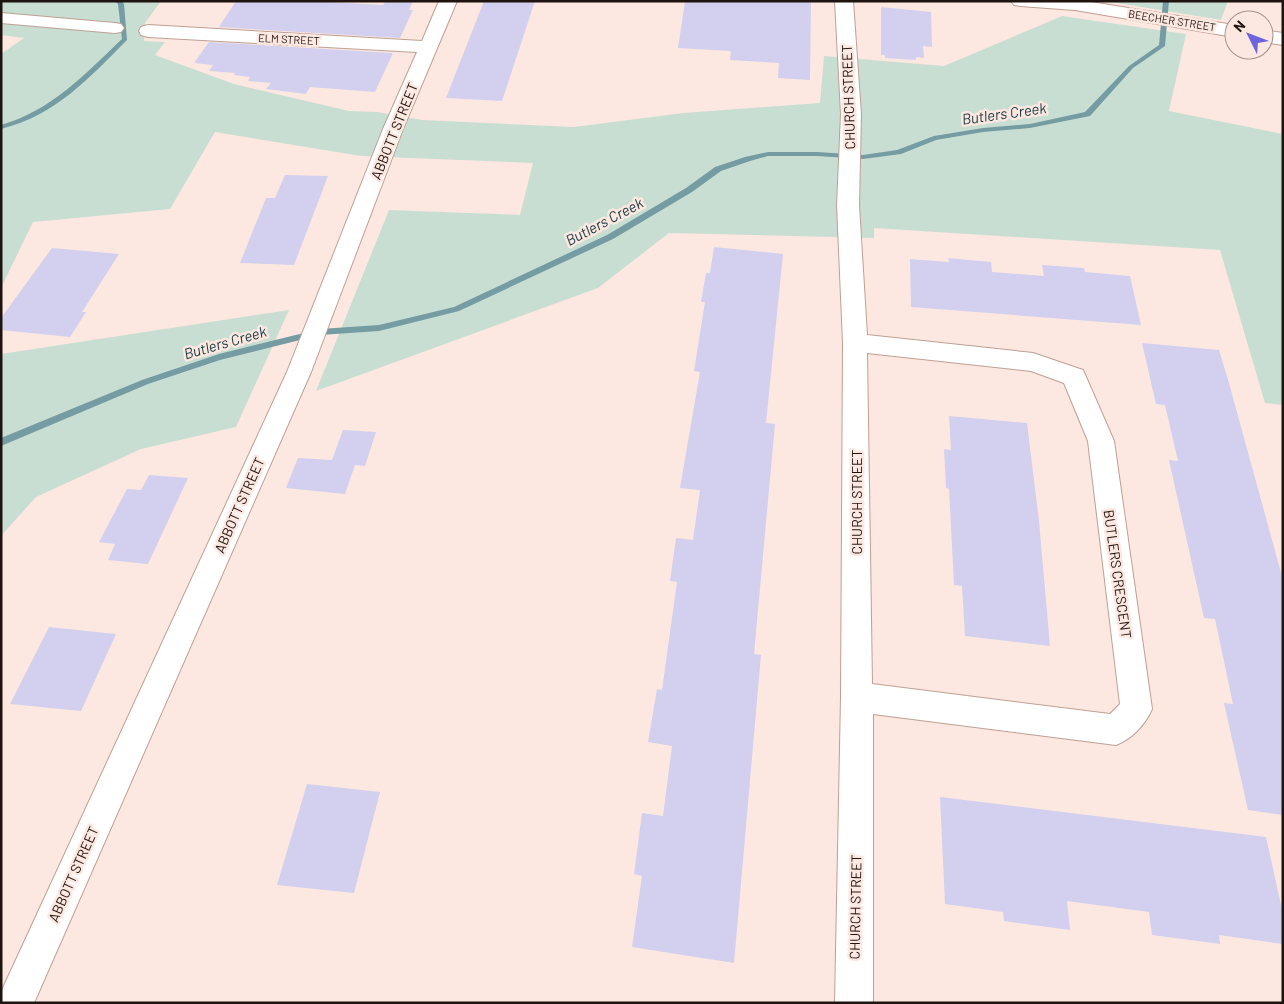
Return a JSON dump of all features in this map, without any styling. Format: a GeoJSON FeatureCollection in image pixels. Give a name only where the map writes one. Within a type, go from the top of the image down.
{"type":"FeatureCollection","features":[{"type":"Feature","properties":{"kind":"street","name":"ABBOTT STREET"},"geometry":{"type":"LineString","coordinates":[[15,1003],[299,372],[393,129],[430,47],[448,1]]}},
{"type":"Feature","properties":{"kind":"street","name":"CHURCH STREET"},"geometry":{"type":"LineString","coordinates":[[844,1],[851,114],[849,185],[855,343],[857,697],[854,1003]]}},
{"type":"Feature","properties":{"kind":"street","name":"BEECHER STREET"},"geometry":{"type":"LineString","coordinates":[[1020,1],[1075,3],[1224,29]]}},
{"type":"Feature","properties":{"kind":"street"},"geometry":{"type":"LineString","coordinates":[[1,18],[115,28]]}},
{"type":"Feature","properties":{"kind":"street","name":"ELM STREET"},"geometry":{"type":"LineString","coordinates":[[148,31],[430,47]]}},
{"type":"Feature","properties":{"kind":"street","name":"BUTLERS CRESCENT"},"geometry":{"type":"LineString","coordinates":[[855,343],[1033,362],[1074,377],[1100,441],[1136,709],[1116,730],[857,697]]}},
{"type":"Feature","properties":{"kind":"green space"},"geometry":{"type":"Polygon","coordinates":[[[1,1],[161,1],[145,23],[144,41],[165,42],[155,55],[234,84],[349,111],[378,112],[422,120],[574,127],[683,113],[820,103],[824,56],[944,66],[1062,16],[1186,34],[1169,111],[1283,134],[1283,405],[1265,403],[1220,250],[874,228],[874,238],[669,233],[598,288],[316,391],[389,210],[520,215],[533,163],[361,156],[215,132],[170,209],[33,222],[1,288],[1,54],[24,38],[1,35],[1,1]]]}},
{"type":"Feature","properties":{"kind":"green space"},"geometry":{"type":"Polygon","coordinates":[[[1105,1],[1228,1],[1221,20],[1105,1]]]}},
{"type":"Feature","properties":{"kind":"green space"},"geometry":{"type":"Polygon","coordinates":[[[289,310],[236,427],[141,449],[36,497],[1,536],[1,354],[289,310]]]}},
{"type":"Feature","properties":{"kind":"building"},"geometry":{"type":"Polygon","coordinates":[[[236,1],[309,1],[383,5],[386,1],[413,1],[409,10],[413,10],[400,38],[219,27],[236,1]]]}},
{"type":"Feature","properties":{"kind":"building"},"geometry":{"type":"Polygon","coordinates":[[[484,1],[535,1],[502,101],[446,98],[484,1]]]}},
{"type":"Feature","properties":{"kind":"building"},"geometry":{"type":"Polygon","coordinates":[[[685,1],[811,2],[810,80],[778,78],[779,63],[730,60],[731,51],[678,48],[685,1]]]}},
{"type":"Feature","properties":{"kind":"building"},"geometry":{"type":"Polygon","coordinates":[[[881,7],[931,12],[932,47],[923,46],[924,58],[916,57],[916,60],[885,58],[885,55],[881,55],[881,7]]]}},
{"type":"Feature","properties":{"kind":"building"},"geometry":{"type":"Polygon","coordinates":[[[209,42],[393,53],[375,92],[310,87],[306,94],[266,89],[271,83],[248,81],[250,77],[234,75],[235,73],[209,71],[213,65],[194,63],[209,42]]]}},
{"type":"Feature","properties":{"kind":"building"},"geometry":{"type":"Polygon","coordinates":[[[285,175],[328,176],[294,265],[240,263],[266,198],[275,198],[285,175]]]}},
{"type":"Feature","properties":{"kind":"building"},"geometry":{"type":"Polygon","coordinates":[[[714,247],[783,254],[766,423],[775,424],[754,654],[761,655],[734,963],[632,947],[642,876],[634,874],[642,813],[663,816],[672,746],[648,742],[657,689],[662,690],[677,582],[670,581],[676,538],[693,540],[700,490],[680,488],[700,372],[694,371],[705,302],[701,302],[706,273],[710,273],[714,247]]]}},
{"type":"Feature","properties":{"kind":"building"},"geometry":{"type":"Polygon","coordinates":[[[52,248],[119,254],[82,312],[86,312],[70,337],[1,330],[1,318],[52,248]]]}},
{"type":"Feature","properties":{"kind":"building"},"geometry":{"type":"Polygon","coordinates":[[[948,258],[991,262],[992,272],[1044,276],[1042,265],[1084,268],[1085,272],[1130,276],[1141,325],[911,307],[910,259],[949,262],[948,258]]]}},
{"type":"Feature","properties":{"kind":"building"},"geometry":{"type":"Polygon","coordinates":[[[1142,343],[1219,350],[1229,383],[1283,580],[1283,815],[1248,810],[1224,703],[1233,704],[1215,619],[1204,618],[1169,460],[1178,461],[1165,405],[1156,404],[1142,343]]]}},
{"type":"Feature","properties":{"kind":"building"},"geometry":{"type":"Polygon","coordinates":[[[949,416],[1027,423],[1039,521],[1050,646],[965,636],[962,586],[954,585],[949,489],[946,488],[944,449],[951,450],[949,416]]]}},
{"type":"Feature","properties":{"kind":"building"},"geometry":{"type":"Polygon","coordinates":[[[343,430],[376,432],[365,466],[355,465],[345,494],[286,488],[298,458],[332,460],[343,430]]]}},
{"type":"Feature","properties":{"kind":"building"},"geometry":{"type":"Polygon","coordinates":[[[149,475],[188,478],[148,564],[108,560],[115,544],[99,542],[127,489],[141,490],[149,475]]]}},
{"type":"Feature","properties":{"kind":"building"},"geometry":{"type":"Polygon","coordinates":[[[49,627],[116,634],[81,711],[10,704],[49,627]]]}},
{"type":"Feature","properties":{"kind":"building"},"geometry":{"type":"Polygon","coordinates":[[[307,784],[380,792],[354,893],[277,885],[307,784]]]}},
{"type":"Feature","properties":{"kind":"building"},"geometry":{"type":"Polygon","coordinates":[[[940,797],[1266,837],[1283,914],[1283,944],[1219,935],[1220,944],[1152,935],[1149,912],[1067,901],[1070,930],[1004,921],[1003,912],[945,904],[940,797]]]}},
{"type":"Feature","properties":{"kind":"waterway","name":"Butlers Creek"},"geometry":{"type":"LineString","coordinates":[[1,127],[20,122],[54,104],[84,79],[125,39],[121,4],[118,1]]}},
{"type":"Feature","properties":{"kind":"waterway","name":"Butlers Creek"},"geometry":{"type":"LineString","coordinates":[[1,442],[145,382],[219,357],[320,332],[379,328],[456,309],[610,237],[689,190],[718,169],[748,159],[768,154],[817,154],[863,157],[898,152],[934,138],[983,130],[1030,126],[1087,114],[1131,67],[1162,46],[1166,1]]}}]}
